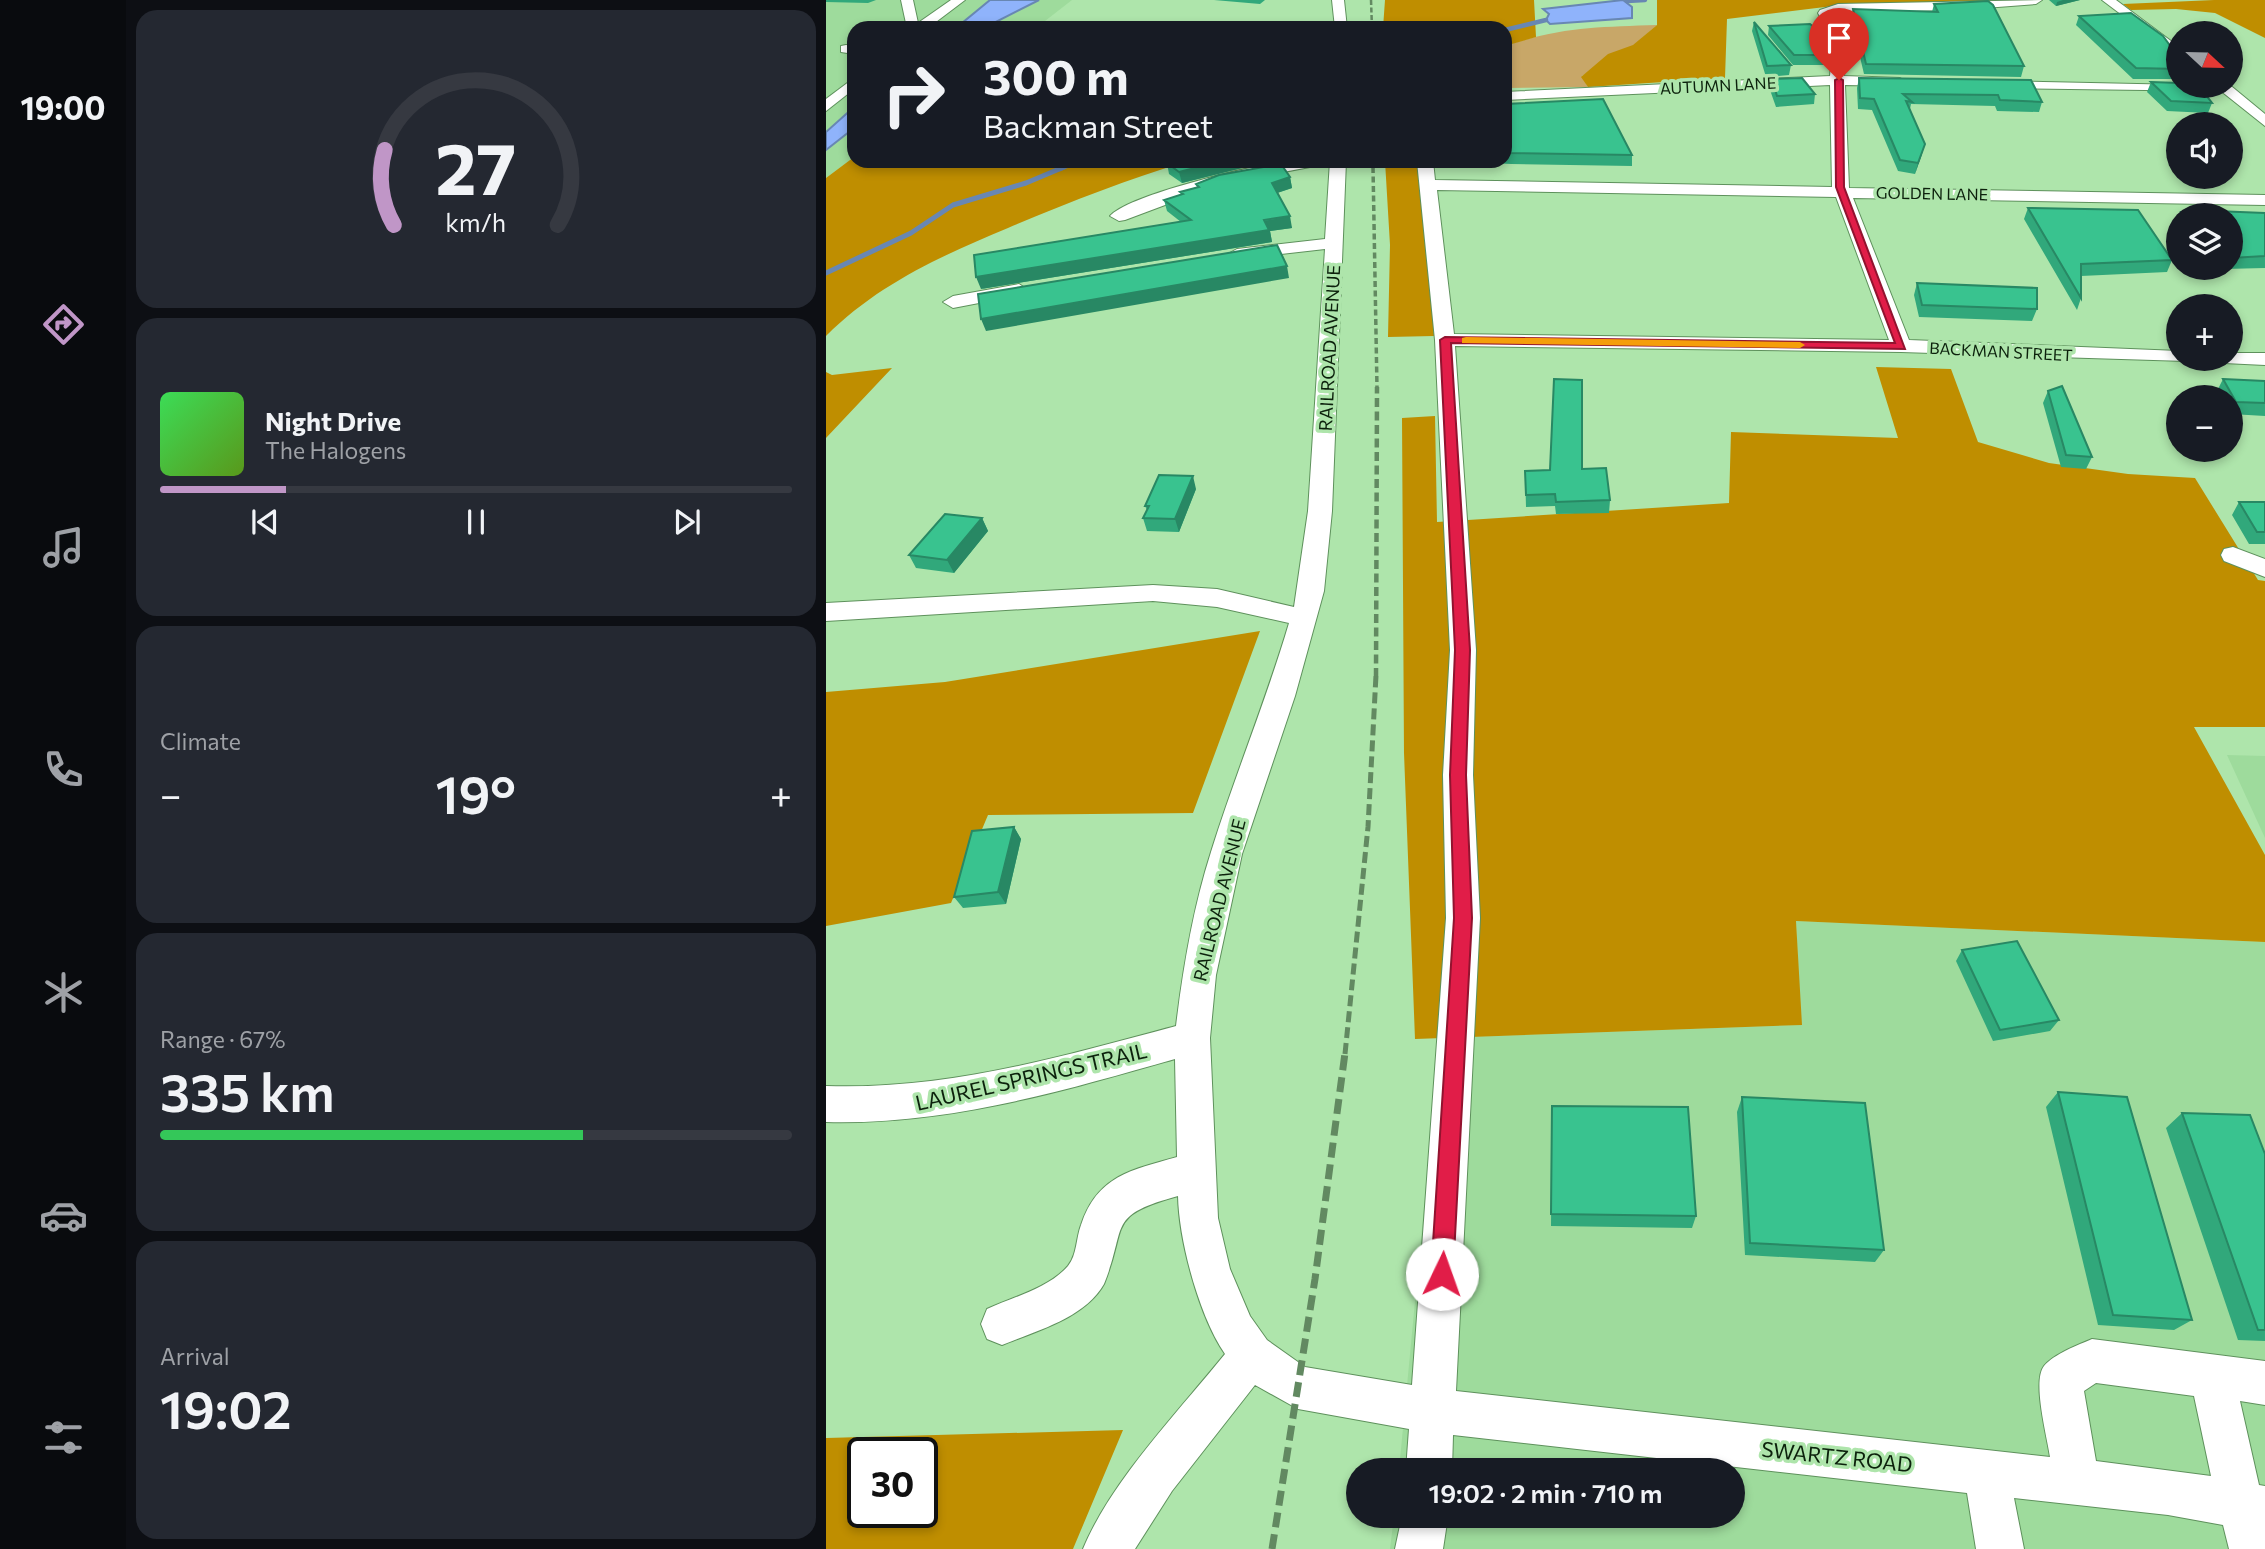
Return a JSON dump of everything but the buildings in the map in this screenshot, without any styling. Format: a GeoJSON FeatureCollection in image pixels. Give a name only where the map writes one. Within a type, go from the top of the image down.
{"type":"FeatureCollection","features":[{"type":"Feature","properties":{"kind":"street"},"geometry":{"type":"LineString","coordinates":[[907,0],[912,21]]}},
{"type":"Feature","properties":{"kind":"street"},"geometry":{"type":"LineString","coordinates":[[930,21],[959,0]]}},
{"type":"Feature","properties":{"kind":"street"},"geometry":{"type":"LineString","coordinates":[[1338,0],[1340,21]]}},
{"type":"Feature","properties":{"kind":"street"},"geometry":{"type":"LineString","coordinates":[[1901,346],[1841,191],[1840,42],[1824,15],[1826,11],[1838,8],[1958,6],[2036,0]]}},
{"type":"Feature","properties":{"kind":"street"},"geometry":{"type":"LineString","coordinates":[[2108,0],[2166,44]]}},
{"type":"Feature","properties":{"kind":"street"},"geometry":{"type":"LineString","coordinates":[[2130,18],[2152,17]]}},
{"type":"Feature","properties":{"kind":"street"},"geometry":{"type":"LineString","coordinates":[[2159,39],[2166,39]]}},
{"type":"Feature","properties":{"kind":"street","name":"AUTUMN LANE"},"geometry":{"type":"LineString","coordinates":[[1512,96],[1839,80],[1915,83]]}},
{"type":"Feature","properties":{"kind":"street"},"geometry":{"type":"LineString","coordinates":[[1975,85],[2166,86]]}},
{"type":"Feature","properties":{"kind":"street"},"geometry":{"type":"LineString","coordinates":[[826,107],[847,88]]}},
{"type":"Feature","properties":{"kind":"street"},"geometry":{"type":"LineString","coordinates":[[2238,98],[2265,122]]}},
{"type":"Feature","properties":{"kind":"street"},"geometry":{"type":"LineString","coordinates":[[1119,216],[1149,202],[1206,185],[1283,168]]}},
{"type":"Feature","properties":{"kind":"street","name":"RAILROAD AVENUE"},"geometry":{"type":"LineString","coordinates":[[1252,1355],[1235,1331],[1210,1270],[1198,1218],[1192,1038],[1199,975],[1226,854],[1281,696],[1304,618],[1316,557],[1338,168]]}},
{"type":"Feature","properties":{"kind":"street"},"geometry":{"type":"LineString","coordinates":[[1428,173],[1445,340],[1463,650],[1458,775],[1463,918],[1430,1458]]}},
{"type":"Feature","properties":{"kind":"street","name":"GOLDEN LANE"},"geometry":{"type":"LineString","coordinates":[[1428,173],[1841,191],[2265,200]]}},
{"type":"Feature","properties":{"kind":"street"},"geometry":{"type":"LineString","coordinates":[[1217,257],[1334,243]]}},
{"type":"Feature","properties":{"kind":"street"},"geometry":{"type":"LineString","coordinates":[[953,302],[1032,288]]}},
{"type":"Feature","properties":{"kind":"street","name":"BACKMAN STREET"},"geometry":{"type":"LineString","coordinates":[[1445,340],[1901,346],[2166,356]]}},
{"type":"Feature","properties":{"kind":"street"},"geometry":{"type":"LineString","coordinates":[[2243,359],[2265,359]]}},
{"type":"Feature","properties":{"kind":"street"},"geometry":{"type":"LineString","coordinates":[[2233,555],[2265,569]]}},
{"type":"Feature","properties":{"kind":"street"},"geometry":{"type":"LineString","coordinates":[[826,612],[1153,593],[1217,598],[1304,618]]}},
{"type":"Feature","properties":{"kind":"street","name":"LAUREL SPRINGS TRAIL"},"geometry":{"type":"LineString","coordinates":[[826,1104],[867,1108],[923,1103],[983,1091],[1192,1038]]}},
{"type":"Feature","properties":{"kind":"street"},"geometry":{"type":"LineString","coordinates":[[1002,1324],[1075,1287],[1089,1270],[1099,1227],[1111,1205],[1125,1195],[1196,1171]]}},
{"type":"Feature","properties":{"kind":"street"},"geometry":{"type":"LineString","coordinates":[[1107,1549],[1156,1475],[1252,1355]]}},
{"type":"Feature","properties":{"kind":"street","name":"SWARTZ ROAD"},"geometry":{"type":"LineString","coordinates":[[1252,1355],[1298,1387],[1434,1411],[2077,1482],[2253,1506]]}},
{"type":"Feature","properties":{"kind":"street"},"geometry":{"type":"LineString","coordinates":[[2077,1482],[2060,1381],[2092,1361],[2265,1384]]}},
{"type":"Feature","properties":{"kind":"street"},"geometry":{"type":"LineString","coordinates":[[2212,1376],[2253,1506],[2253,1549]]}},
{"type":"Feature","properties":{"kind":"street"},"geometry":{"type":"LineString","coordinates":[[1987,1473],[2000,1549]]}},
{"type":"Feature","properties":{"kind":"street"},"geometry":{"type":"LineString","coordinates":[[1419,1549],[1423,1528]]}},
{"type":"Feature","properties":{"kind":"shaded area"},"geometry":{"type":"Polygon","coordinates":[[[826,0],[1072,0],[1045,21],[847,21],[847,162],[826,178],[826,0]]]}},
{"type":"Feature","properties":{"kind":"shaded area"},"geometry":{"type":"Polygon","coordinates":[[[1385,0],[1534,0],[1536,37],[1512,44],[1512,21],[1384,21],[1385,0]]]}},
{"type":"Feature","properties":{"kind":"shaded area"},"geometry":{"type":"Polygon","coordinates":[[[1657,0],[2013,0],[1833,6],[1727,19],[1725,78],[1588,87],[1581,77],[1608,54],[1633,45],[1657,25],[1657,0]]]}},
{"type":"Feature","properties":{"kind":"shaded area"},"geometry":{"type":"Polygon","coordinates":[[[2265,0],[2265,38],[2244,28],[2244,21],[2231,21],[2215,13],[2176,9],[2131,10],[2123,4],[2265,0]]]}},
{"type":"Feature","properties":{"kind":"shaded area"},"geometry":{"type":"Polygon","coordinates":[[[1657,25],[1633,46],[1582,76],[1588,87],[1512,88],[1512,44],[1544,35],[1598,28],[1657,25]]]}},
{"type":"Feature","properties":{"kind":"shaded area"},"geometry":{"type":"Polygon","coordinates":[[[847,162],[847,168],[1167,168],[1075,201],[935,261],[867,301],[826,336],[826,178],[847,162]]]}},
{"type":"Feature","properties":{"kind":"shaded area"},"geometry":{"type":"Polygon","coordinates":[[[1385,168],[1422,168],[1434,336],[1388,337],[1390,245],[1385,168]]]}},
{"type":"Feature","properties":{"kind":"shaded area"},"geometry":{"type":"Polygon","coordinates":[[[1876,367],[1951,369],[1978,442],[2049,463],[2128,474],[2195,478],[2258,580],[2265,581],[2265,727],[2194,727],[2265,855],[2265,942],[1796,921],[1802,1025],[1415,1039],[1404,753],[1402,418],[1435,416],[1437,522],[1729,503],[1731,432],[1898,438],[1876,367]]]}},
{"type":"Feature","properties":{"kind":"shaded area"},"geometry":{"type":"Polygon","coordinates":[[[892,368],[826,438],[826,372],[832,375],[892,368]]]}},
{"type":"Feature","properties":{"kind":"shaded area"},"geometry":{"type":"Polygon","coordinates":[[[1260,631],[1193,813],[988,815],[951,903],[826,926],[826,692],[945,682],[1260,631]]]}},
{"type":"Feature","properties":{"kind":"shaded area"},"geometry":{"type":"Polygon","coordinates":[[[2227,755],[2265,756],[2265,838],[2227,755]]]}},
{"type":"Feature","properties":{"kind":"shaded area"},"geometry":{"type":"Polygon","coordinates":[[[1796,921],[2265,942],[2265,1549],[1390,1549],[1393,1528],[1745,1528],[1745,1458],[1400,1458],[1440,1038],[1801,1025],[1796,921]]]}},
{"type":"Feature","properties":{"kind":"shaded area"},"geometry":{"type":"Polygon","coordinates":[[[1123,1430],[1073,1549],[826,1549],[826,1438],[847,1437],[847,1528],[938,1528],[938,1437],[863,1437],[1123,1430]]]}},
{"type":"Feature","properties":{"kind":"water"},"geometry":{"type":"Polygon","coordinates":[[[990,0],[1039,0],[998,21],[964,21],[990,0]]]}},
{"type":"Feature","properties":{"kind":"water"},"geometry":{"type":"Polygon","coordinates":[[[1623,0],[1632,7],[1632,18],[1550,24],[1546,20],[1549,14],[1543,9],[1623,0]]]}},
{"type":"Feature","properties":{"kind":"water"},"geometry":{"type":"Polygon","coordinates":[[[847,113],[847,134],[826,150],[826,132],[847,113]]]}},
{"type":"Feature","properties":{"kind":"waterway"},"geometry":{"type":"LineString","coordinates":[[1627,1],[1645,0]]}},
{"type":"Feature","properties":{"kind":"waterway"},"geometry":{"type":"LineString","coordinates":[[1512,28],[1546,20]]}},
{"type":"Feature","properties":{"kind":"waterway"},"geometry":{"type":"LineString","coordinates":[[826,273],[911,233],[953,205],[1026,183],[1062,168]]}},
{"type":"Feature","properties":{"kind":"railway"},"geometry":{"type":"LineString","coordinates":[[1371,0],[1372,21]]}},
{"type":"Feature","properties":{"kind":"railway"},"geometry":{"type":"LineString","coordinates":[[1373,168],[1377,388]]}},
{"type":"Feature","properties":{"kind":"railway"},"geometry":{"type":"LineString","coordinates":[[1376,677],[1377,388]]}},
{"type":"Feature","properties":{"kind":"railway"},"geometry":{"type":"LineString","coordinates":[[1345,1054],[1368,827],[1376,675]]}},
{"type":"Feature","properties":{"kind":"railway"},"geometry":{"type":"LineString","coordinates":[[1272,1549],[1315,1279],[1345,1053]]}},
{"type":"Feature","properties":{"kind":"slow traffic"},"geometry":{"type":"LineString","coordinates":[[1466,341],[1800,345]]}},
{"type":"Feature","properties":{"kind":"route"},"geometry":{"type":"LineString","coordinates":[[1442,1274],[1463,918],[1458,775],[1463,650],[1445,340],[1901,346],[1840,187],[1839,80]]}}]}
